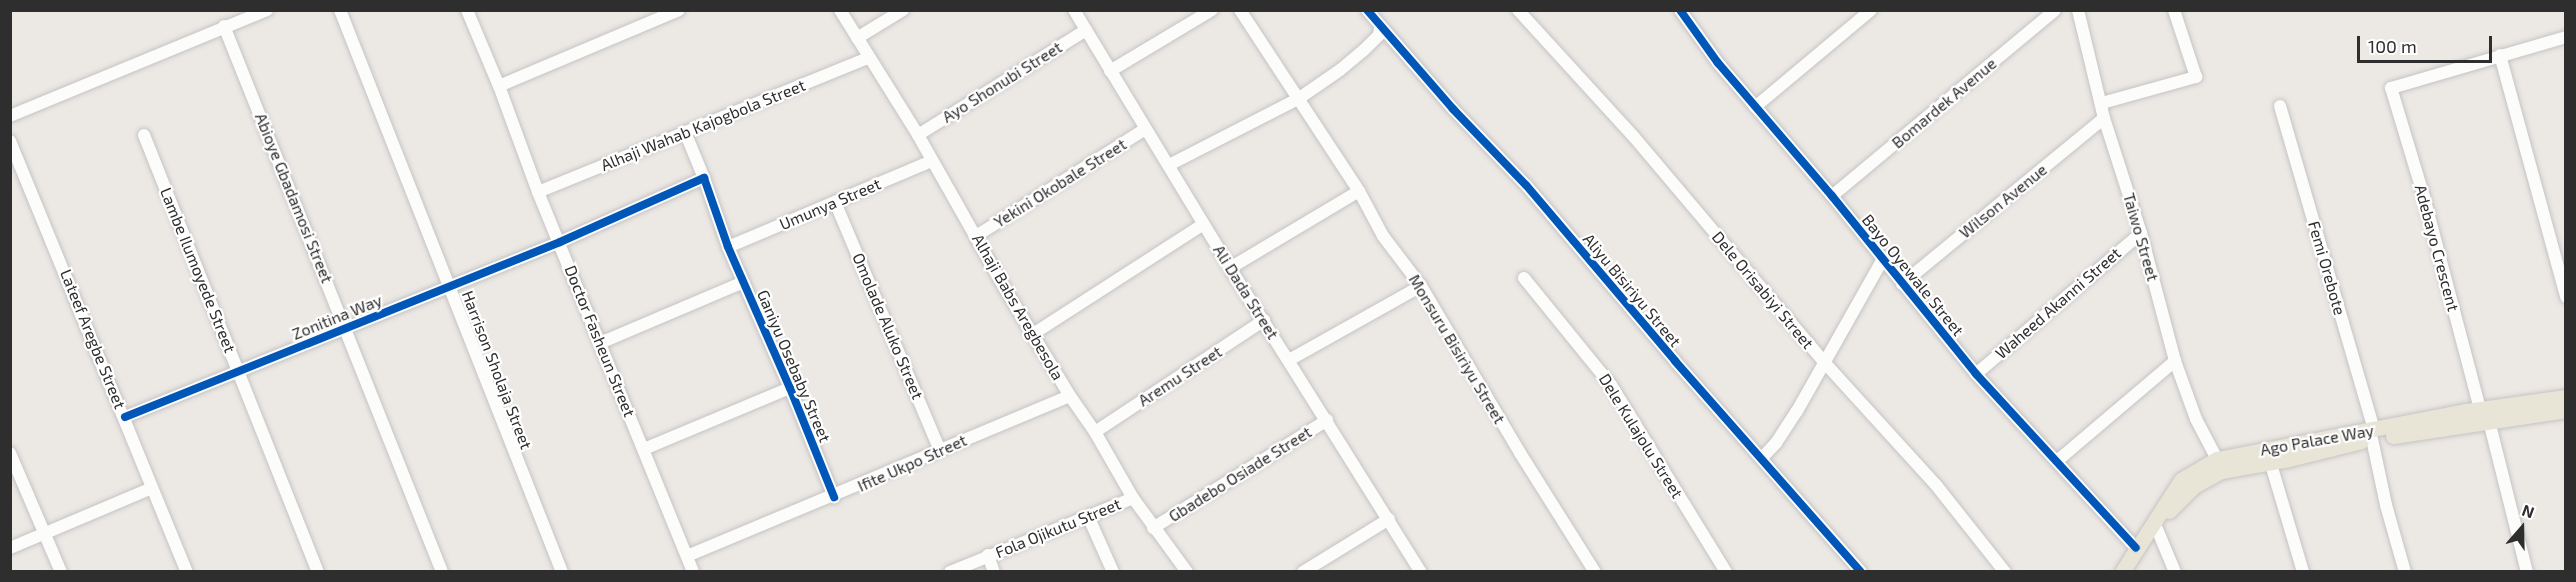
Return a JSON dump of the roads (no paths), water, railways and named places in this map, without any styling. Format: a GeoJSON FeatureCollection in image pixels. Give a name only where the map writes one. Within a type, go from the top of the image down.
{"type":"FeatureCollection","features":[{"type":"Feature","properties":{"kind":"main road","name":"Ago Palace Way"},"geometry":{"type":"LineString","coordinates":[[2122,572],[2181,480],[2217,459],[2373,435],[2565,397]]}},
{"type":"Feature","properties":{"kind":"main road","name":"Ago Palace Way"},"geometry":{"type":"LineString","coordinates":[[2485,412],[2565,410]]}},
{"type":"Feature","properties":{"kind":"main road","name":"Ago Palace Way"},"geometry":{"type":"LineString","coordinates":[[2130,572],[2174,504],[2206,478],[2221,471],[2289,459],[2373,435]]}},
{"type":"Feature","properties":{"kind":"street"},"geometry":{"type":"LineString","coordinates":[[10,116],[267,10]]}},
{"type":"Feature","properties":{"kind":"street","name":"Harrison Sholaja Street"},"geometry":{"type":"LineString","coordinates":[[340,10],[562,572]]}},
{"type":"Feature","properties":{"kind":"street","name":"Doctor Fasheun Street"},"geometry":{"type":"LineString","coordinates":[[467,10],[499,86],[538,192],[693,572]]}},
{"type":"Feature","properties":{"kind":"street"},"geometry":{"type":"LineString","coordinates":[[499,86],[679,10]]}},
{"type":"Feature","properties":{"kind":"street","name":"Alhaji Babs Aregbesola"},"geometry":{"type":"LineString","coordinates":[[840,10],[918,135],[1070,396],[1095,432],[1133,498],[1187,572]]}},
{"type":"Feature","properties":{"kind":"street"},"geometry":{"type":"LineString","coordinates":[[857,38],[903,10]]}},
{"type":"Feature","properties":{"kind":"street","name":"Ali Dada Street"},"geometry":{"type":"LineString","coordinates":[[1074,10],[1144,129],[1421,572]]}},
{"type":"Feature","properties":{"kind":"street"},"geometry":{"type":"LineString","coordinates":[[1110,71],[1212,10]]}},
{"type":"Feature","properties":{"kind":"street","name":"Monsuru Bisiriyu Street"},"geometry":{"type":"LineString","coordinates":[[1240,10],[1359,191],[1383,236],[1421,286],[1520,453],[1596,572]]}},
{"type":"Feature","properties":{"kind":"street","name":"Aliyu Bisiriyu Street"},"geometry":{"type":"LineString","coordinates":[[1367,10],[1380,28],[1526,185],[1675,362],[1862,572]]}},
{"type":"Feature","properties":{"kind":"street","name":"Dele Orisabiyi Street"},"geometry":{"type":"LineString","coordinates":[[1518,10],[1634,137],[1824,363],[1936,485],[2005,572]]}},
{"type":"Feature","properties":{"kind":"street"},"geometry":{"type":"LineString","coordinates":[[1755,108],[1871,10]]}},
{"type":"Feature","properties":{"kind":"street","name":"Bomardek Avenue"},"geometry":{"type":"LineString","coordinates":[[1832,196],[2055,10]]}},
{"type":"Feature","properties":{"kind":"street","name":"Taiwo Street"},"geometry":{"type":"LineString","coordinates":[[2078,10],[2104,117],[2140,233],[2175,361],[2196,419],[2217,459]]}},
{"type":"Feature","properties":{"kind":"street"},"geometry":{"type":"LineString","coordinates":[[2102,103],[2196,77],[2174,10]]}},
{"type":"Feature","properties":{"kind":"street","name":"Bayo Oyewale Street"},"geometry":{"type":"LineString","coordinates":[[1685,12],[1755,108],[1832,196],[1882,261],[1976,374],[2136,548]]}},
{"type":"Feature","properties":{"kind":"street","name":"Abioye Gbadamosi Street"},"geometry":{"type":"LineString","coordinates":[[224,26],[346,328],[441,572]]}},
{"type":"Feature","properties":{"kind":"street"},"geometry":{"type":"LineString","coordinates":[[1168,165],[1298,99],[1356,57],[1374,41],[1380,28]]}},
{"type":"Feature","properties":{"kind":"street","name":"Ayo Shonubi Street"},"geometry":{"type":"LineString","coordinates":[[918,135],[1086,30]]}},
{"type":"Feature","properties":{"kind":"street"},"geometry":{"type":"LineString","coordinates":[[2565,37],[2500,55],[2565,297]]}},
{"type":"Feature","properties":{"kind":"street","name":"Adebayo Crescent"},"geometry":{"type":"LineString","coordinates":[[2500,55],[2391,88],[2485,412],[2528,572]]}},
{"type":"Feature","properties":{"kind":"street","name":"Alhaji Wahab Kajogbola Street"},"geometry":{"type":"LineString","coordinates":[[538,192],[868,58]]}},
{"type":"Feature","properties":{"kind":"street","name":"Femi Orebote"},"geometry":{"type":"LineString","coordinates":[[2280,106],[2373,435],[2386,505],[2405,572]]}},
{"type":"Feature","properties":{"kind":"street","name":"Wilson Avenue"},"geometry":{"type":"LineString","coordinates":[[1902,284],[2104,117]]}},
{"type":"Feature","properties":{"kind":"street","name":"Yekini Okobale Street"},"geometry":{"type":"LineString","coordinates":[[976,236],[1144,129]]}},
{"type":"Feature","properties":{"kind":"street","name":"Ganiyu Osebaby Street"},"geometry":{"type":"LineString","coordinates":[[685,132],[728,246],[790,388],[834,497]]}},
{"type":"Feature","properties":{"kind":"street","name":"Lambe Ilumoyede Street"},"geometry":{"type":"LineString","coordinates":[[144,135],[318,572]]}},
{"type":"Feature","properties":{"kind":"street","name":"Lateef Aregbe Street"},"geometry":{"type":"LineString","coordinates":[[10,141],[187,572]]}},
{"type":"Feature","properties":{"kind":"street","name":"Umunya Street"},"geometry":{"type":"LineString","coordinates":[[728,246],[932,161]]}},
{"type":"Feature","properties":{"kind":"street","name":"Zonitina Way"},"geometry":{"type":"LineString","coordinates":[[125,417],[560,242],[704,178]]}},
{"type":"Feature","properties":{"kind":"street"},"geometry":{"type":"LineString","coordinates":[[1230,268],[1359,191]]}},
{"type":"Feature","properties":{"kind":"street","name":"Omolade Aluko Street"},"geometry":{"type":"LineString","coordinates":[[835,202],[940,450]]}},
{"type":"Feature","properties":{"kind":"street"},"geometry":{"type":"LineString","coordinates":[[1033,334],[1204,224]]}},
{"type":"Feature","properties":{"kind":"street","name":"Waheed Akanni Street"},"geometry":{"type":"LineString","coordinates":[[1976,374],[2140,233]]}},
{"type":"Feature","properties":{"kind":"street"},"geometry":{"type":"LineString","coordinates":[[1762,458],[1782,435],[1882,261]]}},
{"type":"Feature","properties":{"kind":"street","name":"Dele Kulajolu Street"},"geometry":{"type":"LineString","coordinates":[[1524,278],[1611,385],[1726,572]]}},
{"type":"Feature","properties":{"kind":"street"},"geometry":{"type":"LineString","coordinates":[[600,343],[744,282]]}},
{"type":"Feature","properties":{"kind":"street"},"geometry":{"type":"LineString","coordinates":[[1289,360],[1421,286]]}},
{"type":"Feature","properties":{"kind":"street","name":"Aremu Street"},"geometry":{"type":"LineString","coordinates":[[1095,432],[1264,320]]}},
{"type":"Feature","properties":{"kind":"street"},"geometry":{"type":"LineString","coordinates":[[2057,461],[2175,361]]}},
{"type":"Feature","properties":{"kind":"street"},"geometry":{"type":"LineString","coordinates":[[644,449],[790,388]]}},
{"type":"Feature","properties":{"kind":"street","name":"Ifite Ukpo Street"},"geometry":{"type":"LineString","coordinates":[[687,556],[834,497],[1070,396]]}},
{"type":"Feature","properties":{"kind":"street","name":"Gbadebo Osiade Street"},"geometry":{"type":"LineString","coordinates":[[1153,528],[1327,420]]}},
{"type":"Feature","properties":{"kind":"street"},"geometry":{"type":"LineString","coordinates":[[10,453],[61,572]]}},
{"type":"Feature","properties":{"kind":"street"},"geometry":{"type":"LineString","coordinates":[[2270,461],[2303,572]]}},
{"type":"Feature","properties":{"kind":"street"},"geometry":{"type":"LineString","coordinates":[[10,548],[152,488]]}},
{"type":"Feature","properties":{"kind":"street","name":"Fola Ojikutu Street"},"geometry":{"type":"LineString","coordinates":[[950,572],[1133,498]]}},
{"type":"Feature","properties":{"kind":"street"},"geometry":{"type":"LineString","coordinates":[[1088,516],[1113,572]]}},
{"type":"Feature","properties":{"kind":"street"},"geometry":{"type":"LineString","coordinates":[[1303,572],[1389,519]]}},
{"type":"Feature","properties":{"kind":"street"},"geometry":{"type":"LineString","coordinates":[[2157,530],[2175,572]]}},
{"type":"Feature","properties":{"kind":"street"},"geometry":{"type":"LineString","coordinates":[[988,555],[994,572]]}}]}
